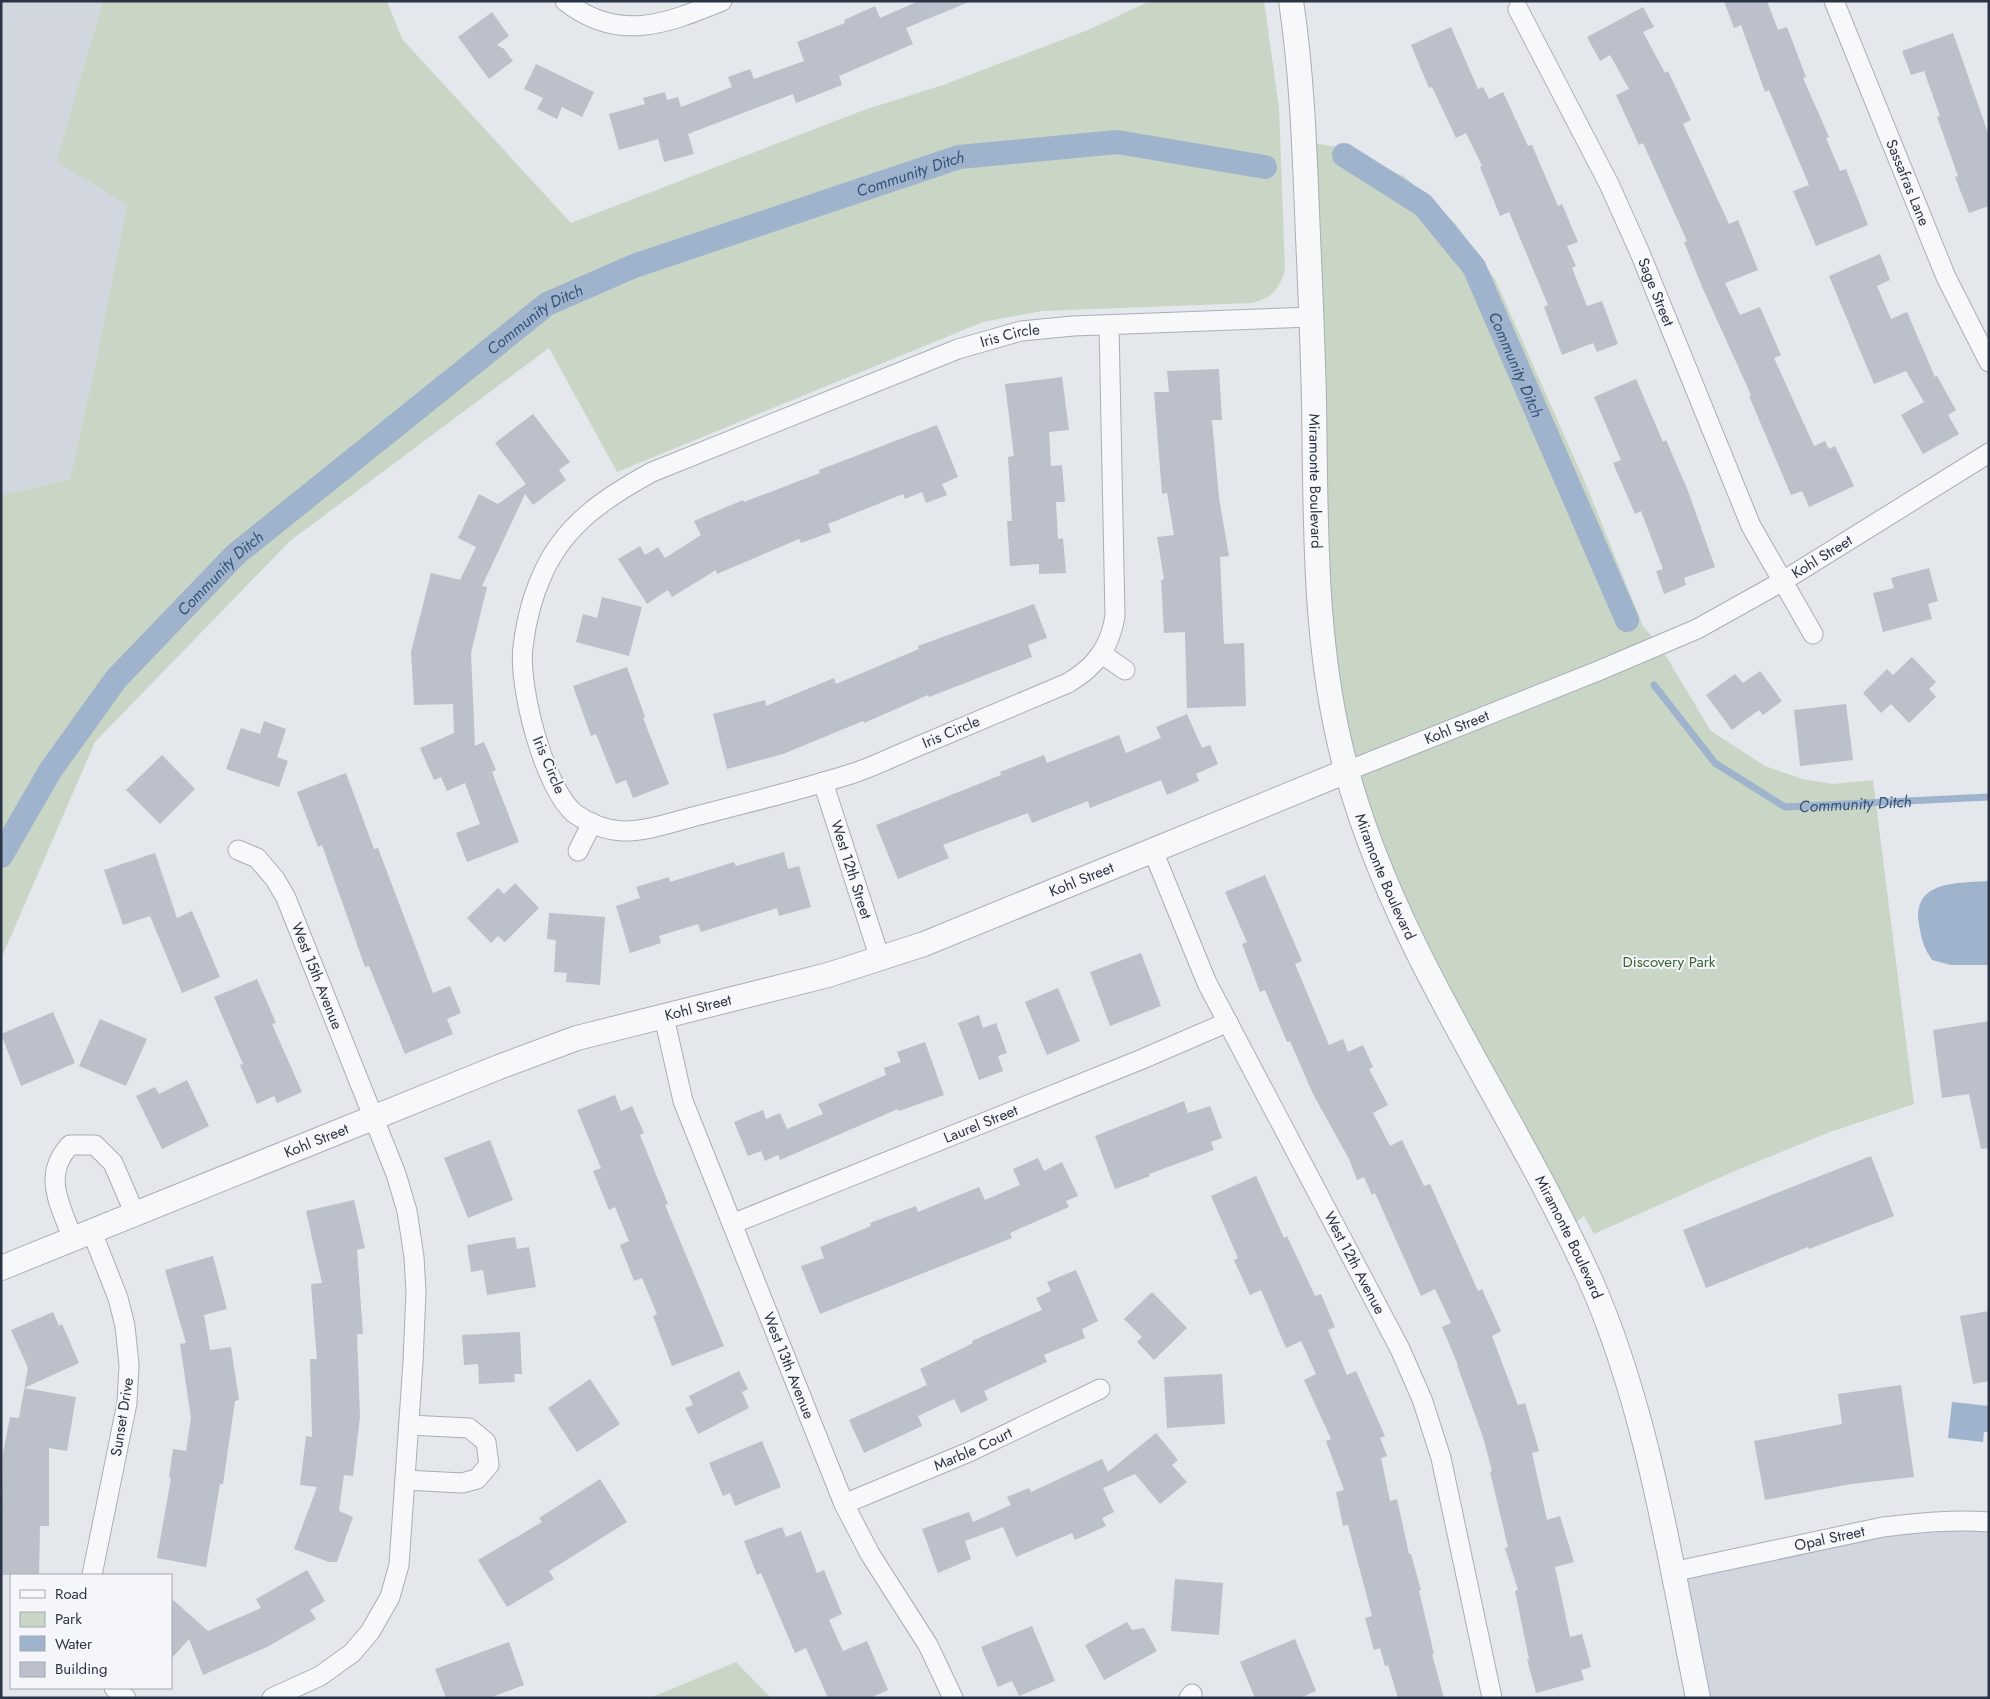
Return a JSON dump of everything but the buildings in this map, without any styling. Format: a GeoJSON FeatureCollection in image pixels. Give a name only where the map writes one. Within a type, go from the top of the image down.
{"type":"FeatureCollection","features":[{"type":"Feature","properties":{"kind":"street"},"geometry":{"type":"LineString","coordinates":[[565,1],[580,12],[605,22],[631,26],[668,22],[722,1]]}},
{"type":"Feature","properties":{"kind":"street","name":"Miramonte Boulevard"},"geometry":{"type":"LineString","coordinates":[[1291,1],[1302,95],[1312,317],[1318,588],[1322,642],[1337,735],[1346,771],[1373,852],[1403,920],[1443,1002],[1566,1230],[1609,1322],[1634,1403],[1698,1698]]}},
{"type":"Feature","properties":{"kind":"street","name":"Sassafras Lane"},"geometry":{"type":"LineString","coordinates":[[1834,1],[1946,277],[1989,362]]}},
{"type":"Feature","properties":{"kind":"street","name":"Sage Street"},"geometry":{"type":"LineString","coordinates":[[1518,9],[1609,184],[1640,253],[1751,526],[1812,634]]}},
{"type":"Feature","properties":{"kind":"street","name":"Iris Circle"},"geometry":{"type":"LineString","coordinates":[[1109,325],[1116,616],[1113,630],[1102,654],[1084,674],[1068,683],[858,771],[786,794],[651,827],[623,831],[592,823],[574,812],[560,795],[539,745],[525,695],[522,648],[528,615],[544,572],[566,536],[586,515],[615,492],[652,472],[958,349],[1021,331],[1109,325],[1312,317]]}},
{"type":"Feature","properties":{"kind":"street","name":"Kohl Street"},"geometry":{"type":"LineString","coordinates":[[1,1268],[499,1067],[577,1038],[828,975],[924,944],[1346,771],[1660,646],[1728,614],[1989,453]]}},
{"type":"Feature","properties":{"kind":"street"},"geometry":{"type":"LineString","coordinates":[[1102,654],[1125,670]]}},
{"type":"Feature","properties":{"kind":"street","name":"West 12th Street"},"geometry":{"type":"LineString","coordinates":[[823,782],[880,959]]}},
{"type":"Feature","properties":{"kind":"street"},"geometry":{"type":"LineString","coordinates":[[578,851],[592,823]]}},
{"type":"Feature","properties":{"kind":"street","name":"West 15th Avenue"},"geometry":{"type":"LineString","coordinates":[[238,850],[257,858],[275,879],[286,898],[374,1118]]}},
{"type":"Feature","properties":{"kind":"street","name":"West 12th Avenue"},"geometry":{"type":"LineString","coordinates":[[1153,851],[1207,982],[1400,1349],[1422,1399],[1441,1458],[1492,1698]]}},
{"type":"Feature","properties":{"kind":"street","name":"West 13th Avenue"},"geometry":{"type":"LineString","coordinates":[[664,1017],[683,1101],[844,1504],[870,1554],[928,1645],[953,1698]]}},
{"type":"Feature","properties":{"kind":"street","name":"Laurel Street"},"geometry":{"type":"LineString","coordinates":[[732,1224],[1140,1060],[1228,1022]]}},
{"type":"Feature","properties":{"kind":"street"},"geometry":{"type":"LineString","coordinates":[[272,1698],[334,1668],[352,1653],[370,1632],[390,1597],[398,1565],[409,1426],[416,1301],[414,1257],[408,1211],[374,1118]]}},
{"type":"Feature","properties":{"kind":"street"},"geometry":{"type":"LineString","coordinates":[[82,1236],[56,1192],[54,1174],[60,1156],[70,1145],[95,1145],[113,1162],[135,1214]]}},
{"type":"Feature","properties":{"kind":"street","name":"Sunset Drive"},"geometry":{"type":"LineString","coordinates":[[82,1236],[118,1298],[125,1326],[130,1366],[127,1403],[92,1574]]}},
{"type":"Feature","properties":{"kind":"street","name":"Marble Court"},"geometry":{"type":"LineString","coordinates":[[844,1504],[969,1452],[1100,1388]]}},
{"type":"Feature","properties":{"kind":"street"},"geometry":{"type":"LineString","coordinates":[[405,1480],[462,1483],[477,1479],[489,1465],[486,1442],[469,1428],[409,1426]]}},
{"type":"Feature","properties":{"kind":"street","name":"Opal Street"},"geometry":{"type":"LineString","coordinates":[[1672,1572],[1883,1527],[1968,1520],[1989,1522]]}},
{"type":"Feature","properties":{"kind":"street"},"geometry":{"type":"LineString","coordinates":[[115,1689],[126,1698]]}},
{"type":"Feature","properties":{"kind":"shaded area"},"geometry":{"type":"Polygon","coordinates":[[[1,1],[103,1],[56,162],[127,205],[96,362],[70,479],[1,495],[1,1]]]}},
{"type":"Feature","properties":{"kind":"shaded area"},"geometry":{"type":"Polygon","coordinates":[[[1989,1523],[1989,1698],[1698,1698],[1672,1572],[1767,1551],[1989,1523]]]}},
{"type":"Feature","properties":{"kind":"green space"},"geometry":{"type":"Polygon","coordinates":[[[103,1],[387,1],[402,39],[571,223],[864,110],[943,85],[1088,30],[1150,1],[1264,1],[1279,108],[1285,269],[1274,292],[1264,299],[1251,303],[1042,311],[983,322],[617,472],[549,348],[290,541],[95,742],[1,959],[1,495],[70,479],[96,362],[127,205],[56,162],[103,1]]]}},
{"type":"Feature","properties":{"kind":"green space","name":"Discovery Park"},"geometry":{"type":"Polygon","coordinates":[[[1304,142],[1346,148],[1405,177],[1455,223],[1495,279],[1587,487],[1643,626],[1660,646],[1711,731],[1765,766],[1802,779],[1833,784],[1873,780],[1914,1104],[1830,1132],[1737,1170],[1594,1234],[1584,1216],[1566,1230],[1443,1002],[1337,735],[1304,142]]]}},
{"type":"Feature","properties":{"kind":"green space"},"geometry":{"type":"Polygon","coordinates":[[[736,1662],[771,1698],[650,1698],[736,1662]]]}},
{"type":"Feature","properties":{"kind":"water"},"geometry":{"type":"Polygon","coordinates":[[[1989,881],[1989,965],[1951,965],[1932,960],[1922,939],[1919,924],[1919,910],[1923,899],[1930,892],[1951,884],[1989,881]]]}},
{"type":"Feature","properties":{"kind":"water"},"geometry":{"type":"Polygon","coordinates":[[[1952,1402],[1989,1406],[1989,1432],[1984,1432],[1983,1442],[1948,1438],[1952,1402]]]}},
{"type":"Feature","properties":{"kind":"waterway","name":"Community Ditch"},"geometry":{"type":"LineString","coordinates":[[1,856],[50,771],[116,679],[235,555],[547,304],[634,266],[959,157],[1117,142],[1265,167]]}},
{"type":"Feature","properties":{"kind":"waterway","name":"Community Ditch"},"geometry":{"type":"LineString","coordinates":[[1344,155],[1423,205],[1474,267],[1627,620]]}},
{"type":"Feature","properties":{"kind":"waterway","name":"Community Ditch"},"geometry":{"type":"LineString","coordinates":[[1654,685],[1715,763],[1785,807],[1989,797]]}}]}
